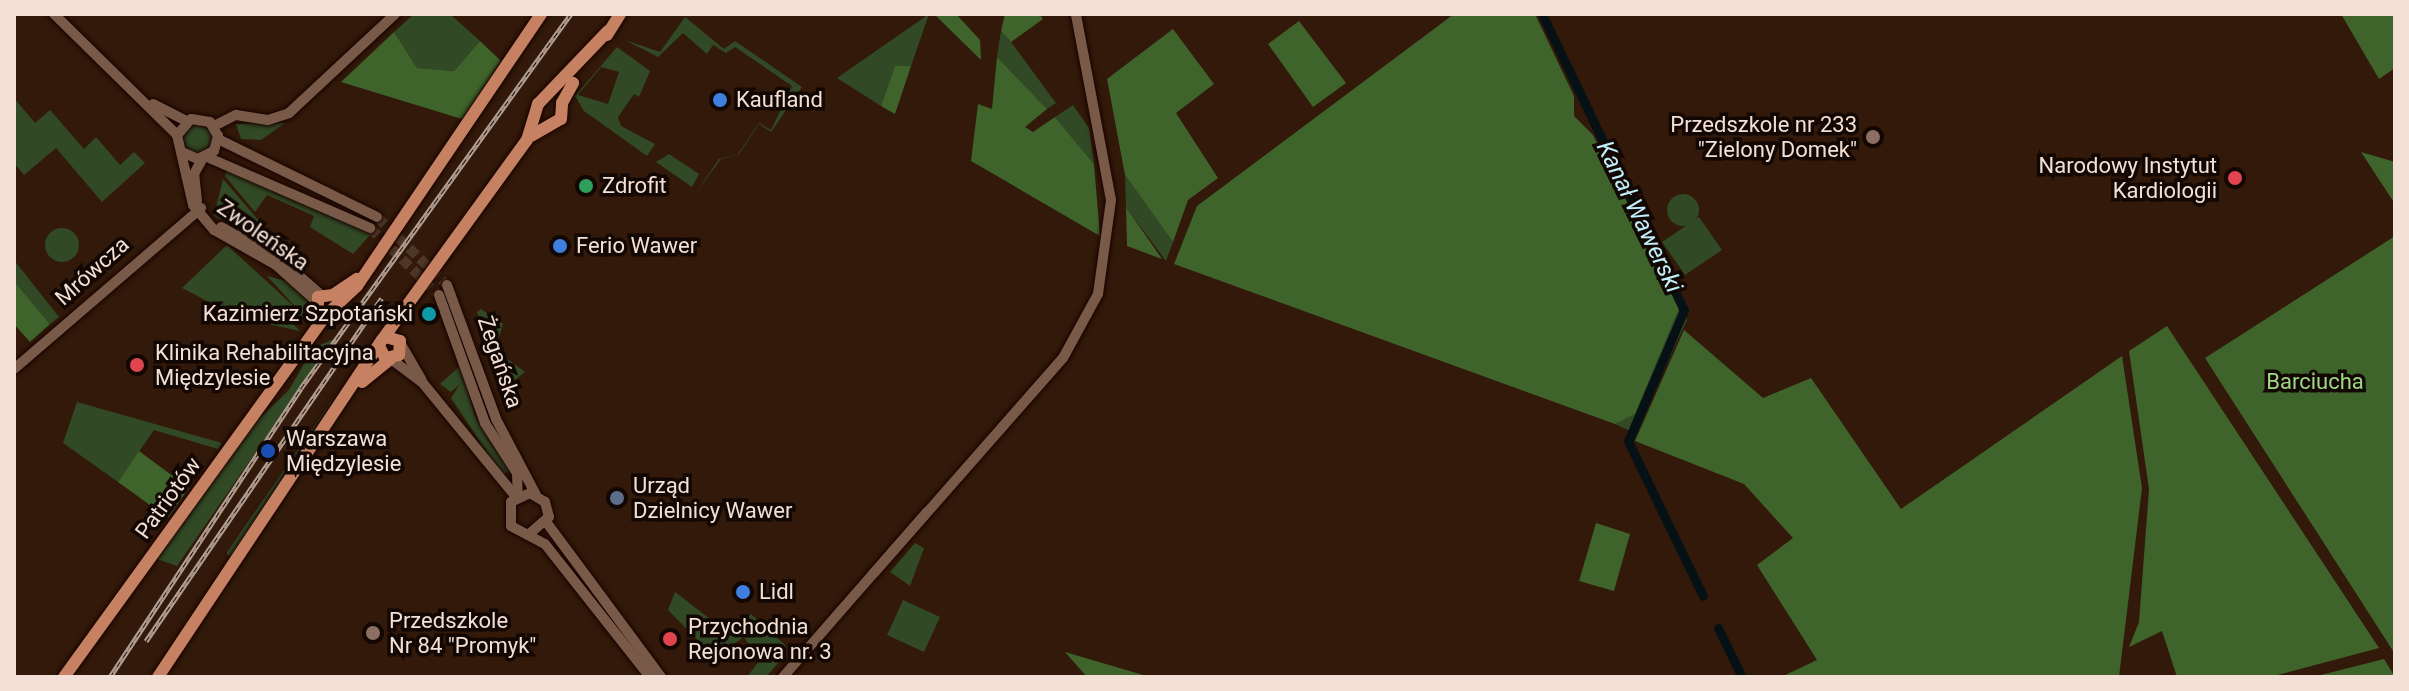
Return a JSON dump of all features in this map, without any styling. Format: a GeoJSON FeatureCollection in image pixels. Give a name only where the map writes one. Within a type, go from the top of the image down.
{"type":"FeatureCollection","features":[{"type":"Feature","properties":{"kind":"main road","name":"Patriotów"},"geometry":{"type":"LineString","coordinates":[[64,677],[306,343],[325,304],[362,278],[541,14]]}},
{"type":"Feature","properties":{"kind":"main road"},"geometry":{"type":"LineString","coordinates":[[158,677],[382,342],[414,303],[527,140],[537,114],[556,100],[620,14]]}},
{"type":"Feature","properties":{"kind":"main road"},"geometry":{"type":"LineString","coordinates":[[527,140],[548,124],[561,119],[556,100]]}},
{"type":"Feature","properties":{"kind":"main road"},"geometry":{"type":"LineString","coordinates":[[537,114],[548,124]]}},
{"type":"Feature","properties":{"kind":"main road"},"geometry":{"type":"LineString","coordinates":[[353,389],[390,359],[401,345],[414,303]]}},
{"type":"Feature","properties":{"kind":"main road"},"geometry":{"type":"LineString","coordinates":[[382,342],[401,345]]}},
{"type":"Feature","properties":{"kind":"main road"},"geometry":{"type":"LineString","coordinates":[[382,342],[390,359]]}},
{"type":"Feature","properties":{"kind":"street"},"geometry":{"type":"LineString","coordinates":[[54,14],[147,102],[177,135],[182,152],[205,157],[218,139]]}},
{"type":"Feature","properties":{"kind":"street"},"geometry":{"type":"LineString","coordinates":[[147,102],[186,121],[214,126],[231,116],[268,120],[289,113],[395,14]]}},
{"type":"Feature","properties":{"kind":"street"},"geometry":{"type":"LineString","coordinates":[[783,677],[1063,358],[1102,283],[1111,200],[1076,14]]}},
{"type":"Feature","properties":{"kind":"street"},"geometry":{"type":"LineString","coordinates":[[177,135],[186,121]]}},
{"type":"Feature","properties":{"kind":"street"},"geometry":{"type":"LineString","coordinates":[[214,126],[218,139],[377,217]]}},
{"type":"Feature","properties":{"kind":"street","name":"Zwoleńska"},"geometry":{"type":"LineString","coordinates":[[182,152],[199,210],[325,304]]}},
{"type":"Feature","properties":{"kind":"street","name":"Zwoleńska"},"geometry":{"type":"LineString","coordinates":[[199,210],[193,179],[205,157],[370,228]]}},
{"type":"Feature","properties":{"kind":"street","name":"Mrówcza"},"geometry":{"type":"LineString","coordinates":[[14,369],[199,210]]}},
{"type":"Feature","properties":{"kind":"street","name":"Żegańska"},"geometry":{"type":"LineString","coordinates":[[447,285],[496,419],[536,495]]}},
{"type":"Feature","properties":{"kind":"street","name":"Żegańska"},"geometry":{"type":"LineString","coordinates":[[439,295],[485,423],[517,473],[517,497]]}},
{"type":"Feature","properties":{"kind":"street"},"geometry":{"type":"LineString","coordinates":[[401,345],[422,382],[494,477],[517,497],[536,495],[547,506],[547,523],[661,677]]}},
{"type":"Feature","properties":{"kind":"street"},"geometry":{"type":"LineString","coordinates":[[390,359],[422,382]]}},
{"type":"Feature","properties":{"kind":"street"},"geometry":{"type":"LineString","coordinates":[[494,477],[511,526],[545,544],[650,677]]}},
{"type":"Feature","properties":{"kind":"street"},"geometry":{"type":"LineString","coordinates":[[507,512],[517,497]]}},
{"type":"Feature","properties":{"kind":"street"},"geometry":{"type":"LineString","coordinates":[[528,535],[547,523]]}},
{"type":"Feature","properties":{"kind":"green space"},"geometry":{"type":"Polygon","coordinates":[[[414,14],[450,14],[480,41],[454,71],[417,68],[394,32],[414,14]]]}},
{"type":"Feature","properties":{"kind":"green space"},"geometry":{"type":"Polygon","coordinates":[[[929,14],[911,66],[895,67],[881,106],[837,78],[929,14]]]}},
{"type":"Feature","properties":{"kind":"green space"},"geometry":{"type":"Polygon","coordinates":[[[934,14],[956,14],[980,40],[981,60],[934,14]]]}},
{"type":"Feature","properties":{"kind":"green space"},"geometry":{"type":"Polygon","coordinates":[[[1005,14],[1039,14],[1043,19],[1011,42],[1001,31],[1005,14]]]}},
{"type":"Feature","properties":{"kind":"green space"},"geometry":{"type":"Polygon","coordinates":[[[1454,14],[1535,14],[1574,96],[1574,116],[1593,135],[1680,306],[1635,414],[1615,424],[1174,264],[1197,206],[1454,14]]]}},
{"type":"Feature","properties":{"kind":"green space"},"geometry":{"type":"Polygon","coordinates":[[[2341,14],[2395,14],[2395,68],[2379,79],[2341,14]]]}},
{"type":"Feature","properties":{"kind":"green space"},"geometry":{"type":"Polygon","coordinates":[[[685,17],[724,49],[735,41],[802,87],[771,132],[759,124],[739,154],[721,159],[695,194],[719,159],[738,154],[759,123],[771,130],[792,86],[735,47],[726,53],[713,45],[707,54],[683,33],[658,57],[625,40],[660,52],[685,17]]]}},
{"type":"Feature","properties":{"kind":"green space"},"geometry":{"type":"Polygon","coordinates":[[[1299,21],[1346,83],[1313,107],[1268,44],[1299,21]]]}},
{"type":"Feature","properties":{"kind":"green space"},"geometry":{"type":"Polygon","coordinates":[[[1173,29],[1214,84],[1176,113],[1218,178],[1188,200],[1173,242],[1125,175],[1107,79],[1173,29]]]}},
{"type":"Feature","properties":{"kind":"green space"},"geometry":{"type":"Polygon","coordinates":[[[1001,31],[1056,103],[1047,109],[997,57],[1001,31]]]}},
{"type":"Feature","properties":{"kind":"green space"},"geometry":{"type":"Polygon","coordinates":[[[394,32],[417,68],[454,71],[480,41],[501,61],[462,119],[341,82],[394,32]]]}},
{"type":"Feature","properties":{"kind":"green space"},"geometry":{"type":"Polygon","coordinates":[[[617,47],[650,71],[639,97],[634,94],[618,117],[621,126],[655,144],[647,156],[584,111],[575,96],[617,47]],[[601,67],[578,95],[608,104],[619,72],[601,67]]]}},
{"type":"Feature","properties":{"kind":"green space"},"geometry":{"type":"Polygon","coordinates":[[[997,57],[1047,109],[1025,127],[1033,132],[1055,117],[1094,164],[1100,236],[971,161],[978,104],[992,109],[997,57]]]}},
{"type":"Feature","properties":{"kind":"green space"},"geometry":{"type":"Polygon","coordinates":[[[895,66],[911,66],[895,114],[881,106],[895,66]]]}},
{"type":"Feature","properties":{"kind":"green space"},"geometry":{"type":"Polygon","coordinates":[[[14,98],[35,123],[50,110],[84,149],[96,137],[120,165],[134,152],[145,163],[102,202],[56,148],[24,175],[14,163],[14,98]]]}},
{"type":"Feature","properties":{"kind":"green space"},"geometry":{"type":"Polygon","coordinates":[[[1073,105],[1089,128],[1094,164],[1055,117],[1073,105]]]}},
{"type":"Feature","properties":{"kind":"green space"},"geometry":{"type":"Polygon","coordinates":[[[285,123],[261,140],[241,139],[236,124],[285,123]]]}},
{"type":"Feature","properties":{"kind":"green space"},"geometry":{"type":"Polygon","coordinates":[[[198,125],[208,129],[212,139],[208,149],[198,153],[188,149],[184,139],[188,129],[198,125]]]}},
{"type":"Feature","properties":{"kind":"green space"},"geometry":{"type":"Polygon","coordinates":[[[2361,152],[2395,162],[2395,204],[2361,152]]]}},
{"type":"Feature","properties":{"kind":"green space"},"geometry":{"type":"Polygon","coordinates":[[[669,154],[699,174],[692,187],[656,162],[669,154]]]}},
{"type":"Feature","properties":{"kind":"green space"},"geometry":{"type":"Polygon","coordinates":[[[228,167],[370,235],[353,254],[310,227],[314,216],[267,195],[255,212],[225,176],[228,167]]]}},
{"type":"Feature","properties":{"kind":"green space"},"geometry":{"type":"Polygon","coordinates":[[[1125,175],[1173,242],[1166,261],[1126,207],[1125,175]]]}},
{"type":"Feature","properties":{"kind":"green space"},"geometry":{"type":"Polygon","coordinates":[[[223,179],[260,222],[279,248],[214,216],[223,179]]]}},
{"type":"Feature","properties":{"kind":"green space"},"geometry":{"type":"Polygon","coordinates":[[[1683,194],[1694,199],[1699,210],[1694,221],[1683,226],[1672,221],[1667,210],[1672,199],[1683,194]]]}},
{"type":"Feature","properties":{"kind":"green space"},"geometry":{"type":"Polygon","coordinates":[[[1126,207],[1162,259],[1127,246],[1126,207]]]}},
{"type":"Feature","properties":{"kind":"green space"},"geometry":{"type":"Polygon","coordinates":[[[1699,217],[1722,250],[1685,275],[1662,242],[1699,217]]]}},
{"type":"Feature","properties":{"kind":"green space"},"geometry":{"type":"Polygon","coordinates":[[[62,228],[74,233],[79,245],[74,257],[62,262],[50,257],[45,245],[50,233],[62,228]]]}},
{"type":"Feature","properties":{"kind":"green space","name":"Barciucha"},"geometry":{"type":"Polygon","coordinates":[[[2395,236],[2395,654],[2205,358],[2395,236]]]}},
{"type":"Feature","properties":{"kind":"green space"},"geometry":{"type":"Polygon","coordinates":[[[227,245],[301,313],[267,276],[286,281],[307,300],[308,321],[299,316],[293,324],[300,331],[240,318],[182,288],[227,245]]]}},
{"type":"Feature","properties":{"kind":"green space"},"geometry":{"type":"Polygon","coordinates":[[[14,260],[59,317],[50,324],[14,281],[14,260]]]}},
{"type":"Feature","properties":{"kind":"green space"},"geometry":{"type":"Polygon","coordinates":[[[14,281],[50,324],[30,342],[14,324],[14,281]]]}},
{"type":"Feature","properties":{"kind":"green space"},"geometry":{"type":"Polygon","coordinates":[[[1679,291],[1687,320],[1635,431],[1628,430],[1615,424],[1635,413],[1680,306],[1679,291]]]}},
{"type":"Feature","properties":{"kind":"green space"},"geometry":{"type":"Polygon","coordinates":[[[481,309],[503,324],[492,360],[477,312],[481,309]]]}},
{"type":"Feature","properties":{"kind":"green space"},"geometry":{"type":"Polygon","coordinates":[[[2167,326],[2379,648],[2270,677],[2177,677],[2162,631],[2129,647],[2139,622],[2149,489],[2129,351],[2167,326]]]}},
{"type":"Feature","properties":{"kind":"green space"},"geometry":{"type":"Polygon","coordinates":[[[1684,330],[1763,398],[1811,378],[1901,509],[2122,356],[2142,488],[2119,677],[1781,677],[1817,660],[1757,565],[1793,538],[1744,484],[1635,441],[1684,330]]]}},
{"type":"Feature","properties":{"kind":"green space"},"geometry":{"type":"Polygon","coordinates":[[[334,339],[177,566],[157,559],[256,422],[289,390],[313,348],[334,339]]]}},
{"type":"Feature","properties":{"kind":"green space"},"geometry":{"type":"Polygon","coordinates":[[[499,353],[525,372],[503,389],[511,395],[505,406],[494,368],[499,353]]]}},
{"type":"Feature","properties":{"kind":"green space"},"geometry":{"type":"Polygon","coordinates":[[[461,365],[475,416],[509,471],[502,475],[451,398],[460,384],[451,392],[440,384],[461,365]]]}},
{"type":"Feature","properties":{"kind":"green space"},"geometry":{"type":"Polygon","coordinates":[[[346,380],[232,556],[227,555],[227,552],[346,380]]]}},
{"type":"Feature","properties":{"kind":"green space"},"geometry":{"type":"Polygon","coordinates":[[[77,402],[222,443],[218,449],[154,430],[118,482],[63,443],[77,402]]]}},
{"type":"Feature","properties":{"kind":"green space"},"geometry":{"type":"Polygon","coordinates":[[[139,451],[189,488],[168,518],[118,482],[139,451]]]}},
{"type":"Feature","properties":{"kind":"green space"},"geometry":{"type":"Polygon","coordinates":[[[1596,523],[1630,534],[1614,591],[1579,581],[1596,523]]]}},
{"type":"Feature","properties":{"kind":"green space"},"geometry":{"type":"Polygon","coordinates":[[[915,543],[924,548],[910,586],[890,572],[915,543]]]}},
{"type":"Feature","properties":{"kind":"green space"},"geometry":{"type":"Polygon","coordinates":[[[675,592],[731,635],[751,614],[785,645],[786,654],[766,677],[747,677],[759,661],[744,637],[714,657],[668,610],[675,592]]]}},
{"type":"Feature","properties":{"kind":"green space"},"geometry":{"type":"Polygon","coordinates":[[[903,600],[940,617],[924,652],[887,635],[903,600]]]}},
{"type":"Feature","properties":{"kind":"green space"},"geometry":{"type":"Polygon","coordinates":[[[1065,652],[1150,677],[1087,677],[1065,652]]]}},
{"type":"Feature","properties":{"kind":"green space"},"geometry":{"type":"Polygon","coordinates":[[[2384,659],[2395,677],[2313,677],[2384,659]]]}},
{"type":"Feature","properties":{"kind":"waterway","name":"Kanał Wawerski"},"geometry":{"type":"LineString","coordinates":[[1542,14],[1684,310],[1628,441],[1703,596]]}},
{"type":"Feature","properties":{"kind":"waterway","name":"Kanał Wawerski"},"geometry":{"type":"LineString","coordinates":[[1718,628],[1742,677]]}},
{"type":"Feature","properties":{"kind":"tunnel"},"geometry":{"type":"LineString","coordinates":[[377,217],[447,285]]}},
{"type":"Feature","properties":{"kind":"tunnel"},"geometry":{"type":"LineString","coordinates":[[370,228],[439,295]]}},
{"type":"Feature","properties":{"kind":"railway"},"geometry":{"type":"LineString","coordinates":[[110,677],[301,388],[571,14]]}},
{"type":"Feature","properties":{"kind":"railway"},"geometry":{"type":"LineString","coordinates":[[146,641],[382,298]]}},
{"type":"Feature","properties":{"kind":"place","name":"Kaufland"},"geometry":{"type":"Point","coordinates":[720,100]}},
{"type":"Feature","properties":{"kind":"place","name":"Przedszkole nr 233 \"Zielony Domek\""},"geometry":{"type":"Point","coordinates":[1873,137]}},
{"type":"Feature","properties":{"kind":"place","name":"Narodowy Instytut Kardiologii"},"geometry":{"type":"Point","coordinates":[2235,178]}},
{"type":"Feature","properties":{"kind":"place","name":"Zdrofit"},"geometry":{"type":"Point","coordinates":[586,186]}},
{"type":"Feature","properties":{"kind":"place","name":"Ferio Wawer"},"geometry":{"type":"Point","coordinates":[560,246]}},
{"type":"Feature","properties":{"kind":"place","name":"Kazimierz Szpotański"},"geometry":{"type":"Point","coordinates":[429,314]}},
{"type":"Feature","properties":{"kind":"place","name":"Klinika Rehabilitacyjna Międzylesie"},"geometry":{"type":"Point","coordinates":[137,365]}},
{"type":"Feature","properties":{"kind":"place","name":"Warszawa Międzylesie"},"geometry":{"type":"Point","coordinates":[268,451]}},
{"type":"Feature","properties":{"kind":"place","name":"Urząd Dzielnicy Wawer"},"geometry":{"type":"Point","coordinates":[617,498]}},
{"type":"Feature","properties":{"kind":"place","name":"Lidl"},"geometry":{"type":"Point","coordinates":[743,592]}},
{"type":"Feature","properties":{"kind":"place","name":"Przedszkole Nr 84 \"Promyk\""},"geometry":{"type":"Point","coordinates":[373,633]}},
{"type":"Feature","properties":{"kind":"place","name":"Przychodnia Rejonowa nr. 3"},"geometry":{"type":"Point","coordinates":[670,639]}}]}
